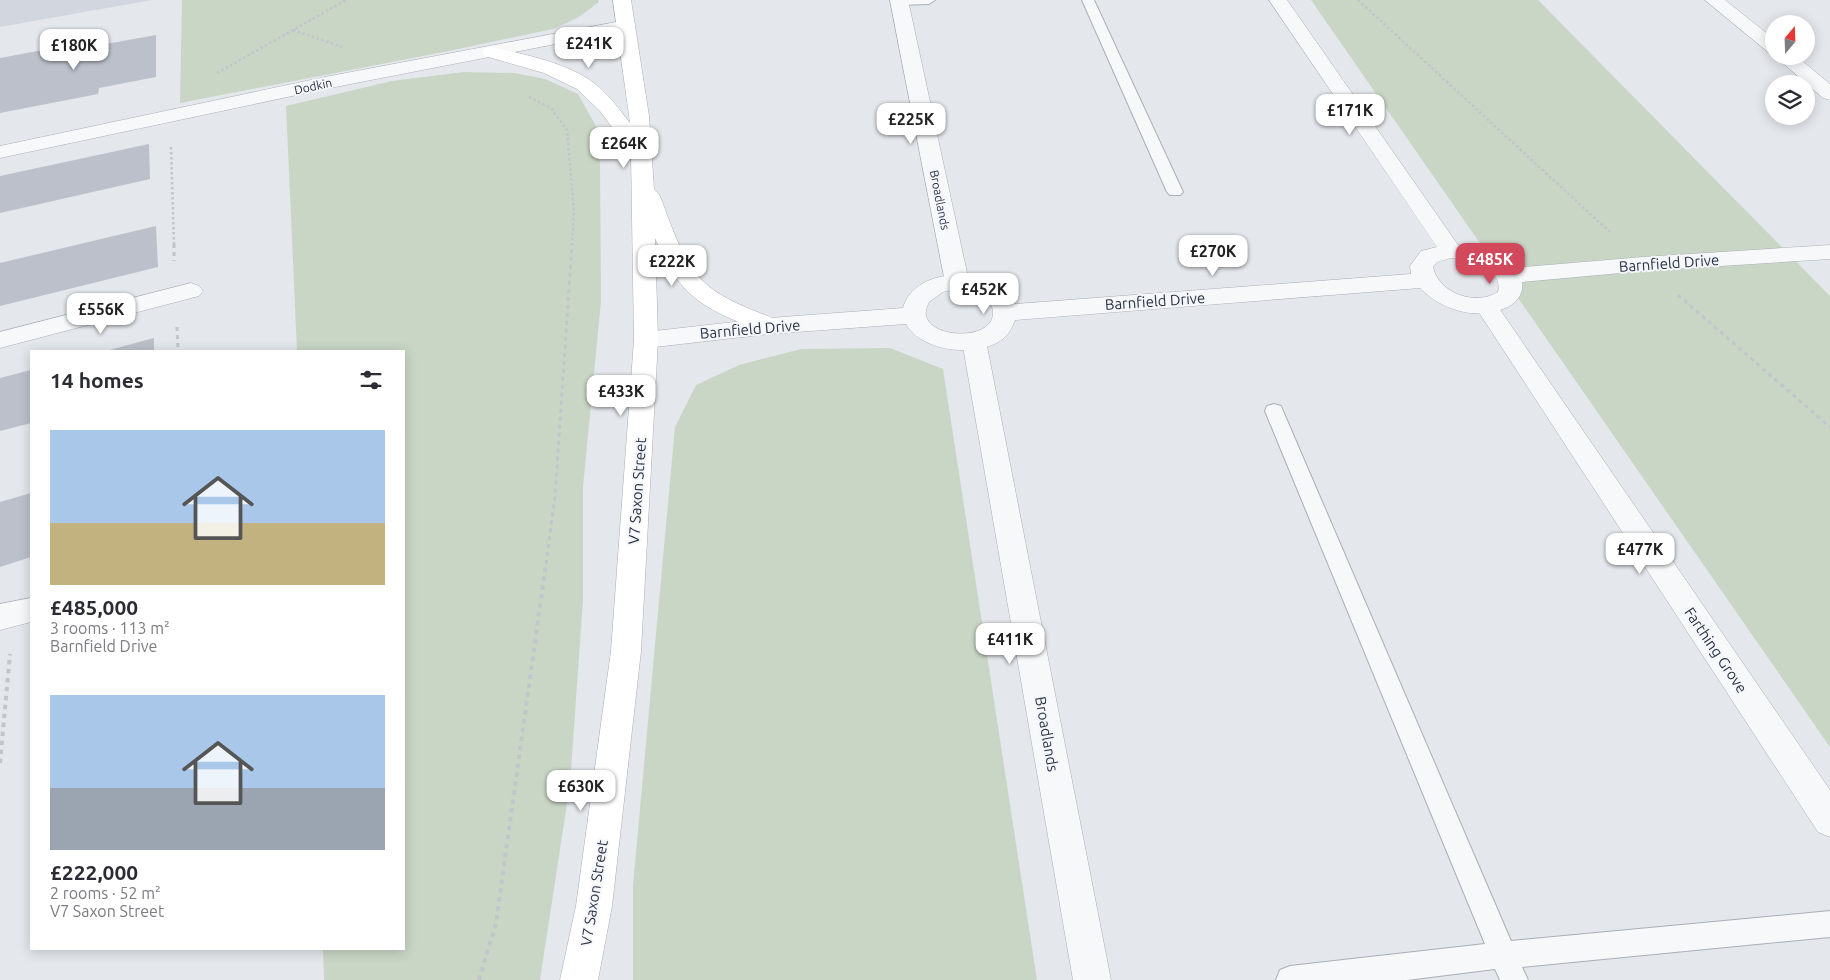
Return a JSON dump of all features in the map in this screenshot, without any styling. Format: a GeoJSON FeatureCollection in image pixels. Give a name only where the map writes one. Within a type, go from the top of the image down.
{"type":"FeatureCollection","features":[{"type":"Feature","properties":{"kind":"main road","name":"V7 Saxon Street"},"geometry":{"type":"LineString","coordinates":[[579,980],[594,906],[626,651],[646,340],[643,184],[639,116],[622,0]]}},
{"type":"Feature","properties":{"kind":"main road"},"geometry":{"type":"LineString","coordinates":[[491,52],[557,72],[586,86],[602,103],[641,153]]}},
{"type":"Feature","properties":{"kind":"main road"},"geometry":{"type":"LineString","coordinates":[[643,184],[672,250],[688,278],[698,290],[726,307],[769,326]]}},
{"type":"Feature","properties":{"kind":"street"},"geometry":{"type":"LineString","coordinates":[[1278,0],[1451,251]]}},
{"type":"Feature","properties":{"kind":"street"},"geometry":{"type":"LineString","coordinates":[[1714,0],[1765,41]]}},
{"type":"Feature","properties":{"kind":"street","name":"Broadlands"},"geometry":{"type":"LineString","coordinates":[[899,1],[957,282]]}},
{"type":"Feature","properties":{"kind":"street","name":"Dodkin"},"geometry":{"type":"LineString","coordinates":[[0,152],[358,77],[627,24]]}},
{"type":"Feature","properties":{"kind":"street"},"geometry":{"type":"LineString","coordinates":[[1795,65],[1830,94]]}},
{"type":"Feature","properties":{"kind":"street"},"geometry":{"type":"LineString","coordinates":[[1451,251],[1464,252],[1490,261],[1508,276],[1511,292],[1506,298],[1486,306],[1456,302],[1437,292],[1424,280],[1421,266],[1431,255],[1451,251]]}},
{"type":"Feature","properties":{"kind":"street","name":"Barnfield Drive"},"geometry":{"type":"LineString","coordinates":[[1508,276],[1644,264],[1830,252]]}},
{"type":"Feature","properties":{"kind":"street","name":"Barnfield Drive"},"geometry":{"type":"LineString","coordinates":[[1006,313],[1424,280]]}},
{"type":"Feature","properties":{"kind":"street"},"geometry":{"type":"LineString","coordinates":[[957,282],[986,288],[1003,303],[1006,313],[1000,327],[993,334],[974,341],[958,342],[942,340],[928,334],[919,326],[914,315],[915,305],[920,296],[931,288],[944,283],[957,282]]}},
{"type":"Feature","properties":{"kind":"street"},"geometry":{"type":"LineString","coordinates":[[0,340],[183,293]]}},
{"type":"Feature","properties":{"kind":"street","name":"Farthing Grove"},"geometry":{"type":"LineString","coordinates":[[1486,306],[1830,820]]}},
{"type":"Feature","properties":{"kind":"street","name":"Barnfield Drive"},"geometry":{"type":"LineString","coordinates":[[646,340],[769,326],[914,315]]}},
{"type":"Feature","properties":{"kind":"street","name":"Broadlands"},"geometry":{"type":"LineString","coordinates":[[974,341],[1092,980]]}},
{"type":"Feature","properties":{"kind":"lane"},"geometry":{"type":"LineString","coordinates":[[899,1],[929,0]]}},
{"type":"Feature","properties":{"kind":"lane"},"geometry":{"type":"LineString","coordinates":[[1088,0],[1176,192]]}},
{"type":"Feature","properties":{"kind":"lane"},"geometry":{"type":"LineString","coordinates":[[1274,411],[1514,980]]}},
{"type":"Feature","properties":{"kind":"lane"},"geometry":{"type":"LineString","coordinates":[[1290,980],[1503,955],[1830,924]]}},
{"type":"Feature","properties":{"kind":"path"},"geometry":{"type":"LineString","coordinates":[[346,0],[293,30],[350,50],[358,77]]}},
{"type":"Feature","properties":{"kind":"path"},"geometry":{"type":"LineString","coordinates":[[1358,0],[1644,264],[1830,427]]}},
{"type":"Feature","properties":{"kind":"path"},"geometry":{"type":"LineString","coordinates":[[478,980],[496,923],[555,496],[574,212],[567,130],[551,108],[526,96]]}},
{"type":"Feature","properties":{"kind":"path"},"geometry":{"type":"LineString","coordinates":[[178,350],[183,293],[170,128],[180,115]]}},
{"type":"Feature","properties":{"kind":"path"},"geometry":{"type":"LineString","coordinates":[[0,763],[15,613]]}},
{"type":"Feature","properties":{"kind":"shaded area"},"geometry":{"type":"Polygon","coordinates":[[[0,0],[152,0],[0,27],[0,0]]]}},
{"type":"Feature","properties":{"kind":"green space"},"geometry":{"type":"Polygon","coordinates":[[[182,0],[598,0],[599,2],[579,17],[553,29],[180,103],[182,0]]]}},
{"type":"Feature","properties":{"kind":"green space"},"geometry":{"type":"Polygon","coordinates":[[[1311,0],[1538,0],[1830,296],[1830,747],[1311,0]]]}},
{"type":"Feature","properties":{"kind":"green space"},"geometry":{"type":"Polygon","coordinates":[[[464,72],[515,73],[545,79],[578,94],[597,128],[600,165],[601,301],[583,487],[583,600],[570,784],[540,980],[324,980],[323,950],[405,950],[405,350],[297,350],[286,106],[392,81],[464,72]]]}},
{"type":"Feature","properties":{"kind":"green space"},"geometry":{"type":"Polygon","coordinates":[[[890,348],[943,369],[1037,980],[633,980],[633,885],[675,427],[696,385],[739,365],[801,349],[890,348]]]}},
{"type":"Feature","properties":{"kind":"building"},"geometry":{"type":"Polygon","coordinates":[[[156,35],[156,77],[99,88],[98,94],[0,113],[0,58],[107,38],[106,44],[156,35]]]}},
{"type":"Feature","properties":{"kind":"building"},"geometry":{"type":"Polygon","coordinates":[[[149,144],[150,179],[0,213],[0,176],[149,144]]]}},
{"type":"Feature","properties":{"kind":"building"},"geometry":{"type":"Polygon","coordinates":[[[156,226],[158,267],[0,306],[0,263],[156,226]]]}},
{"type":"Feature","properties":{"kind":"building"},"geometry":{"type":"Polygon","coordinates":[[[154,338],[154,350],[110,350],[154,338]]]}},
{"type":"Feature","properties":{"kind":"building"},"geometry":{"type":"Polygon","coordinates":[[[30,370],[30,423],[0,431],[0,378],[30,370]]]}},
{"type":"Feature","properties":{"kind":"building"},"geometry":{"type":"Polygon","coordinates":[[[30,493],[30,557],[0,567],[0,502],[30,493]]]}}]}
